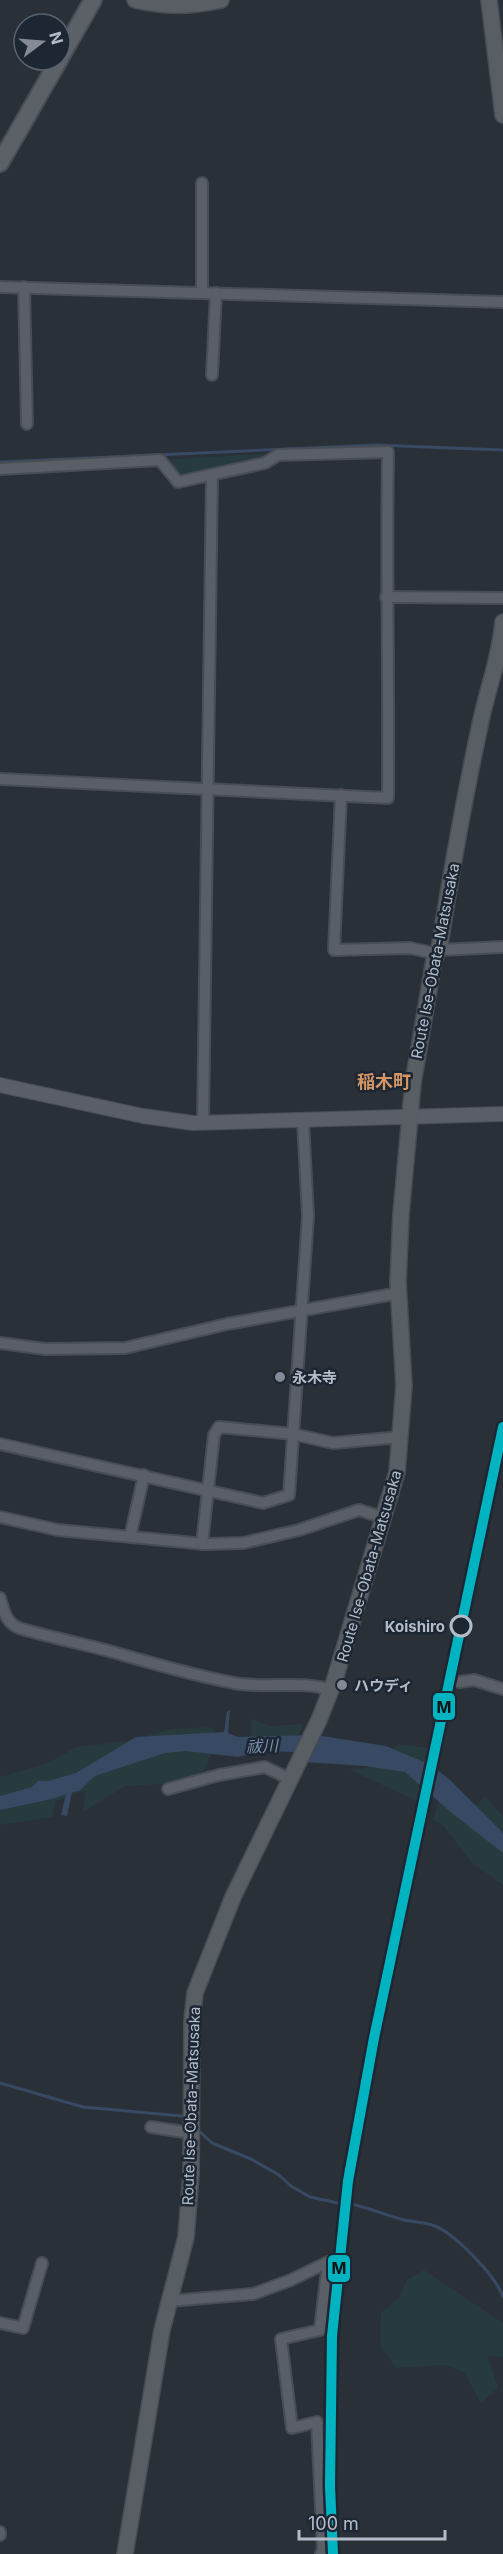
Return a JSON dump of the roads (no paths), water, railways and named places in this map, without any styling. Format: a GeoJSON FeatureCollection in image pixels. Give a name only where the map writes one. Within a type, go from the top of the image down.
{"type":"FeatureCollection","features":[{"type":"Feature","properties":{"kind":"main road"},"geometry":{"type":"LineString","coordinates":[[72,36],[93,0]]}},
{"type":"Feature","properties":{"kind":"main road"},"geometry":{"type":"LineString","coordinates":[[135,0],[174,7],[201,5],[221,0]]}},
{"type":"Feature","properties":{"kind":"main road"},"geometry":{"type":"LineString","coordinates":[[489,0],[503,115]]}},
{"type":"Feature","properties":{"kind":"main road"},"geometry":{"type":"LineString","coordinates":[[0,163],[52,72]]}},
{"type":"Feature","properties":{"kind":"main road","name":"Route Ise-Obata-Matsusaka"},"geometry":{"type":"LineString","coordinates":[[125,2554],[156,2358],[186,2237],[191,2174],[192,2021],[196,1988],[237,1887],[319,1720],[385,1518],[397,1472],[404,1371],[399,1293],[401,1214],[410,1116],[422,1025],[434,960],[439,952],[457,839],[480,721],[499,652],[503,622]]}},
{"type":"Feature","properties":{"kind":"street"},"geometry":{"type":"LineString","coordinates":[[202,183],[202,292]]}},
{"type":"Feature","properties":{"kind":"street"},"geometry":{"type":"LineString","coordinates":[[0,287],[503,302]]}},
{"type":"Feature","properties":{"kind":"street"},"geometry":{"type":"LineString","coordinates":[[24,287],[27,424]]}},
{"type":"Feature","properties":{"kind":"street"},"geometry":{"type":"LineString","coordinates":[[212,375],[216,293]]}},
{"type":"Feature","properties":{"kind":"street"},"geometry":{"type":"LineString","coordinates":[[0,469],[160,460],[177,482],[265,463],[278,455],[388,452],[386,597],[389,686],[388,798],[0,780]]}},
{"type":"Feature","properties":{"kind":"street"},"geometry":{"type":"LineString","coordinates":[[202,1123],[212,474]]}},
{"type":"Feature","properties":{"kind":"street"},"geometry":{"type":"LineString","coordinates":[[386,597],[503,598]]}},
{"type":"Feature","properties":{"kind":"street"},"geometry":{"type":"LineString","coordinates":[[340,795],[334,950],[410,948],[439,952],[503,947]]}},
{"type":"Feature","properties":{"kind":"street"},"geometry":{"type":"LineString","coordinates":[[0,1085],[143,1116],[202,1123],[503,1113]]}},
{"type":"Feature","properties":{"kind":"street"},"geometry":{"type":"LineString","coordinates":[[0,1444],[263,1503],[289,1495],[308,1216],[303,1121]]}},
{"type":"Feature","properties":{"kind":"street"},"geometry":{"type":"LineString","coordinates":[[0,1343],[45,1349],[125,1348],[227,1324],[399,1293]]}},
{"type":"Feature","properties":{"kind":"street"},"geometry":{"type":"LineString","coordinates":[[202,1544],[216,1428],[219,1426],[293,1434],[333,1443],[401,1437]]}},
{"type":"Feature","properties":{"kind":"street"},"geometry":{"type":"LineString","coordinates":[[130,1537],[144,1475]]}},
{"type":"Feature","properties":{"kind":"street"},"geometry":{"type":"LineString","coordinates":[[0,1517],[58,1530],[202,1544],[243,1543],[299,1530],[358,1510],[385,1518]]}},
{"type":"Feature","properties":{"kind":"street"},"geometry":{"type":"LineString","coordinates":[[0,1598],[12,1625],[38,1634],[107,1650],[177,1672],[234,1683],[273,1687],[301,1686],[330,1690]]}},
{"type":"Feature","properties":{"kind":"street"},"geometry":{"type":"LineString","coordinates":[[459,1682],[463,1680],[480,1681],[503,1689]]}},
{"type":"Feature","properties":{"kind":"street"},"geometry":{"type":"LineString","coordinates":[[168,1789],[219,1775],[265,1767],[291,1777]]}},
{"type":"Feature","properties":{"kind":"street"},"geometry":{"type":"LineString","coordinates":[[151,2127],[191,2133]]}},
{"type":"Feature","properties":{"kind":"street"},"geometry":{"type":"LineString","coordinates":[[169,2301],[253,2295],[328,2262],[320,2330],[281,2339],[292,2428],[316,2422],[323,2550],[321,2554]]}},
{"type":"Feature","properties":{"kind":"street"},"geometry":{"type":"LineString","coordinates":[[0,2323],[23,2328],[42,2263]]}},
{"type":"Feature","properties":{"kind":"water","name":"祓川"},"geometry":{"type":"Polygon","coordinates":[[[230,1710],[228,1733],[238,1737],[316,1735],[386,1746],[429,1764],[449,1779],[503,1833],[503,1853],[405,1772],[365,1766],[304,1762],[294,1752],[264,1751],[238,1757],[186,1751],[165,1753],[95,1776],[79,1791],[72,1792],[67,1816],[61,1815],[66,1794],[0,1810],[0,1796],[32,1787],[38,1781],[48,1781],[76,1773],[136,1737],[224,1732],[227,1712],[230,1710]]]}},
{"type":"Feature","properties":{"kind":"waterway"},"geometry":{"type":"LineString","coordinates":[[0,462],[376,445],[502,450]]}},
{"type":"Feature","properties":{"kind":"waterway"},"geometry":{"type":"LineString","coordinates":[[0,2083],[83,2107],[182,2116]]}},
{"type":"Feature","properties":{"kind":"waterway"},"geometry":{"type":"LineString","coordinates":[[198,2130],[212,2143],[251,2159],[310,2197],[338,2203]]}},
{"type":"Feature","properties":{"kind":"waterway"},"geometry":{"type":"LineString","coordinates":[[355,2205],[441,2229],[473,2255],[492,2278],[503,2297]]}},
{"type":"Feature","properties":{"kind":"place","name":"永木寺"},"geometry":{"type":"Point","coordinates":[280,1377]}},
{"type":"Feature","properties":{"kind":"place","name":"Koishiro"},"geometry":{"type":"Point","coordinates":[461,1626]}},
{"type":"Feature","properties":{"kind":"place","name":"ハウディ"},"geometry":{"type":"Point","coordinates":[342,1685]}},
{"type":"Feature","properties":{"kind":"district","name":"稲木町"},"geometry":{"type":"Point","coordinates":[384,1081]}}]}
